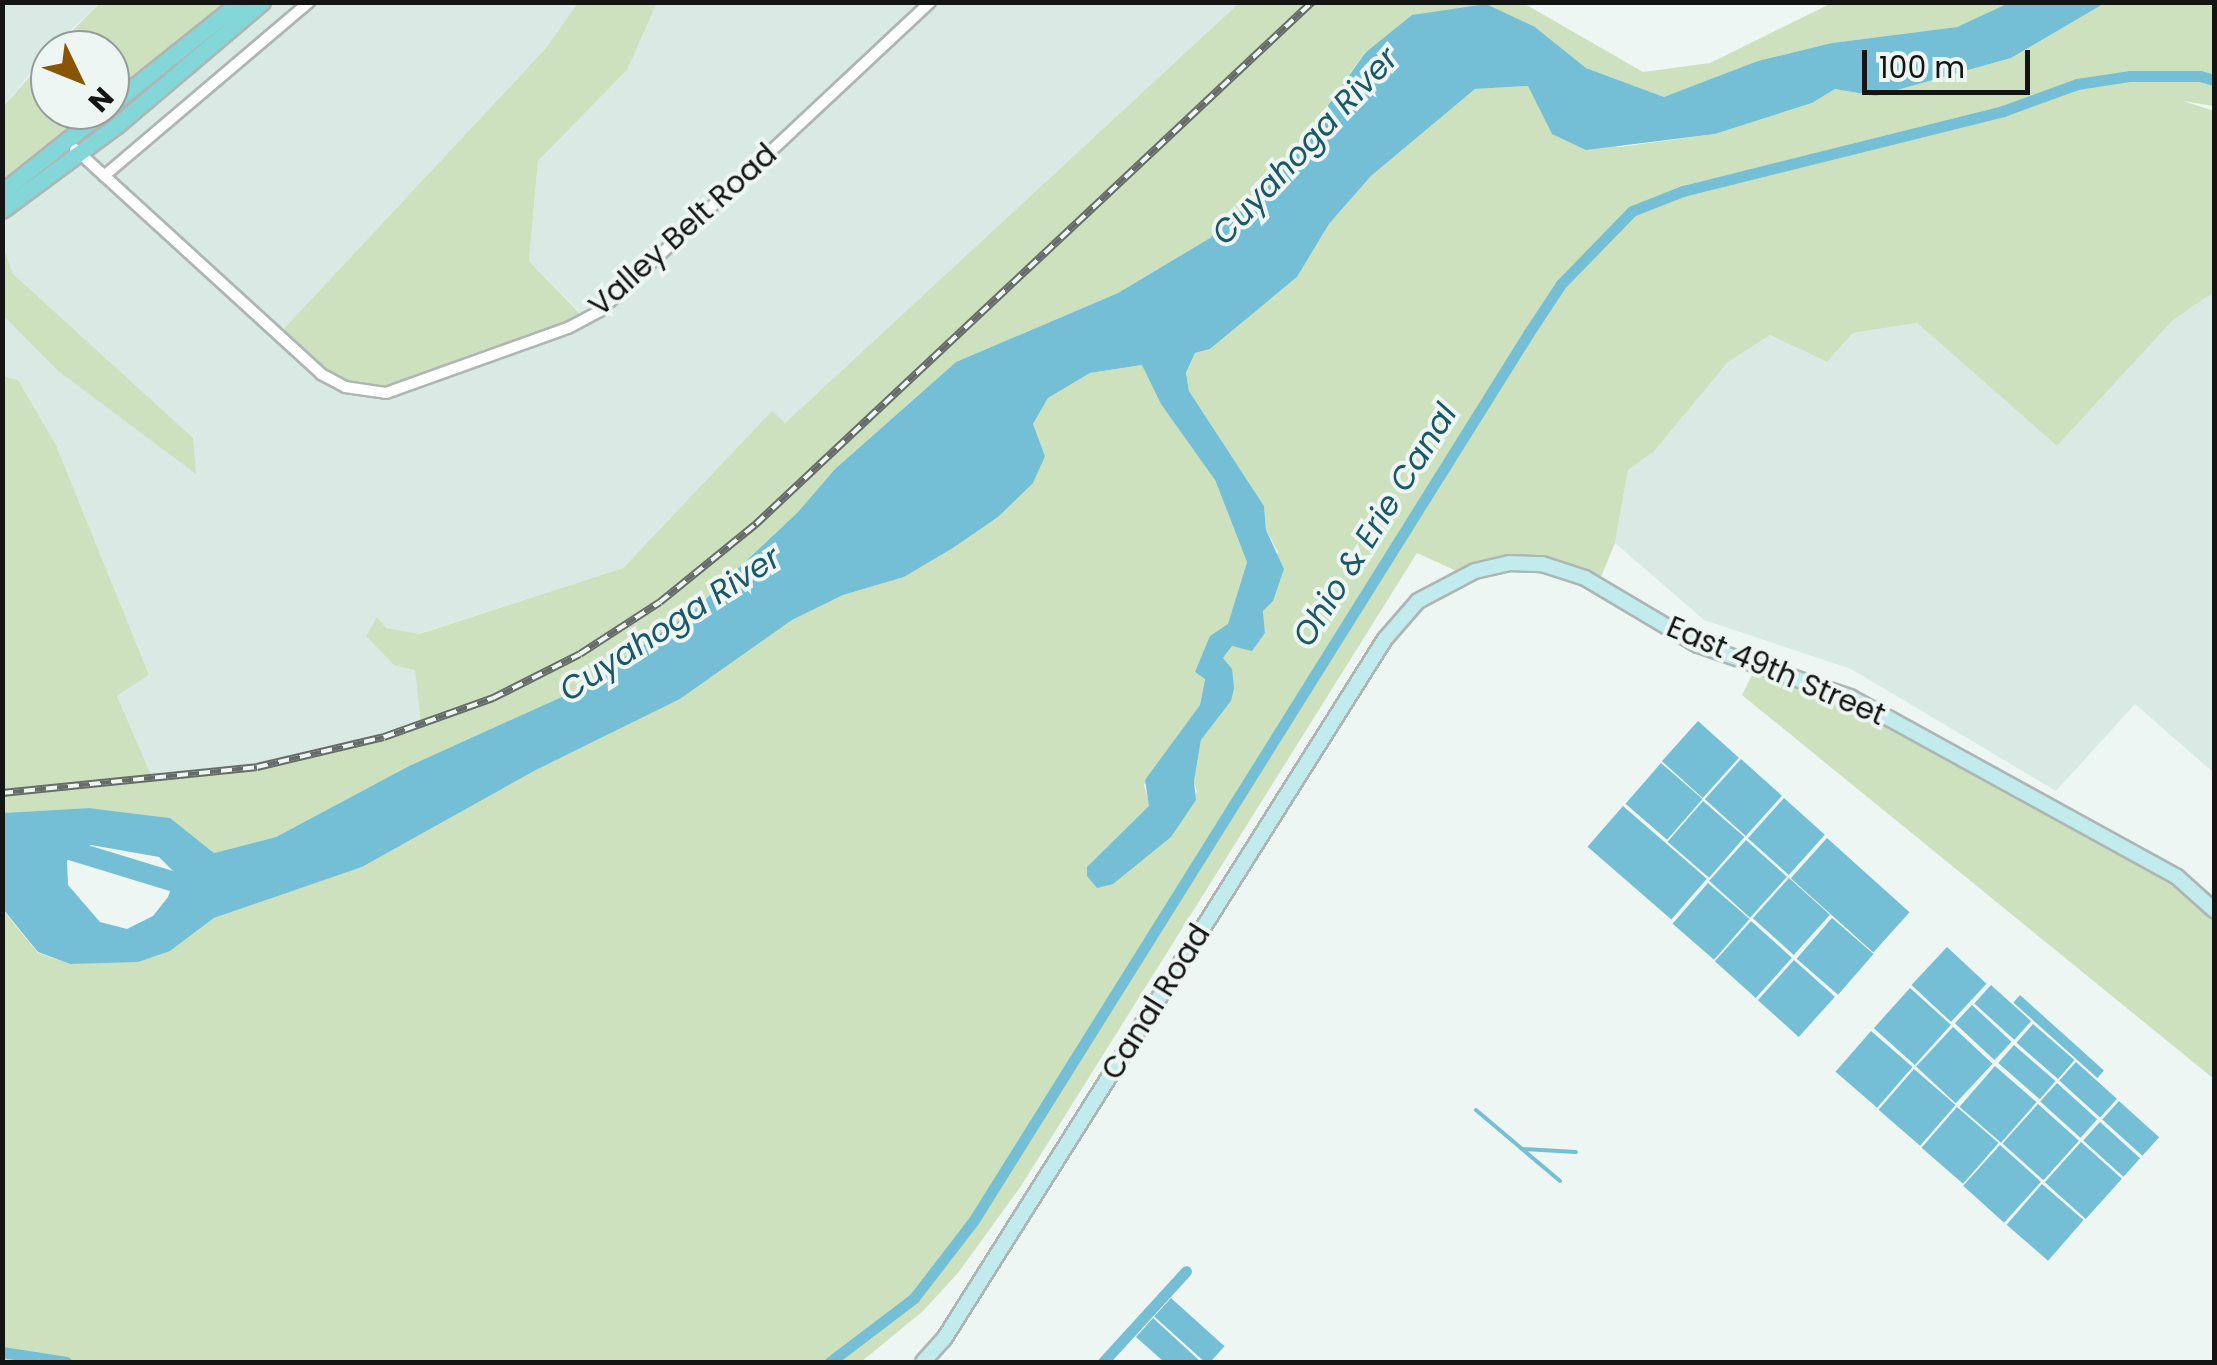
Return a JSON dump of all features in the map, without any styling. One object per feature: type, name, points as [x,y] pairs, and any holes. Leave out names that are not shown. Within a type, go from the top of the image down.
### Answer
[{"type":"main road","points":[[2,210],[240,2]]},
{"type":"main road","points":[[2,192],[74,148],[262,2]]},
{"type":"street","points":[[104,176],[308,2]]},
{"type":"street","name":"Valley Belt Road","points":[[74,148],[321,374],[346,387],[386,393],[557,332],[600,312],[930,2]]},
{"type":"street","name":"East 49th Street","points":[[1385,639],[1418,601],[1439,586],[1510,563],[1542,564],[1585,578],[1698,645],[1850,697],[2177,877],[2214,910]]},
{"type":"street","name":"Canal Road","points":[[923,1362],[954,1324],[1385,639]]},
{"type":"shaded area","points":[[3,3],[100,3],[71,30],[30,30],[30,74],[3,107]]},
{"type":"shaded area","points":[[262,3],[578,3],[545,49],[279,334],[585,318],[529,261],[538,161],[627,70],[657,3],[1239,3],[785,423],[772,412],[623,568],[411,636],[422,724],[384,737],[270,763],[152,778],[117,696],[149,675],[56,445],[18,380],[3,376],[3,210],[103,130],[130,130],[130,108]]},
{"type":"shaded area","points":[[2214,292],[2214,773],[2135,704],[2056,791],[1851,669],[1704,620],[1615,543],[1628,470],[1727,363],[1770,335],[1827,362],[1853,333],[1917,323],[2057,446],[2173,320]]},
{"type":"green space","points":[[100,3],[240,3],[130,94],[130,30],[73,30]]},
{"type":"green space","points":[[578,3],[657,3],[627,70],[538,161],[529,261],[585,319],[405,388],[345,387],[278,335],[545,49]]},
{"type":"green space","points":[[1239,3],[1523,3],[1643,72],[1710,63],[1832,3],[2011,3],[1957,27],[1832,43],[1664,97],[1586,68],[1535,27],[1365,52],[1276,179],[1210,238],[1118,293],[956,362],[835,469],[798,512],[693,611],[575,691],[409,766],[276,837],[214,853],[169,818],[89,808],[3,813],[2,376],[18,380],[56,445],[149,675],[117,696],[152,777],[270,763],[384,737],[421,724],[415,670],[394,665],[366,636],[377,617],[386,628],[419,634],[623,568],[772,411],[785,423]]},
{"type":"green space","points":[[2105,3],[2214,3],[2214,106],[2183,101],[2214,111],[2214,292],[2173,320],[2057,446],[1917,323],[1853,333],[1827,362],[1770,335],[1727,363],[1654,451],[1628,470],[1615,543],[1598,584],[1541,564],[1465,575],[1417,553],[1021,1186],[958,1273],[923,1311],[861,1362],[3,1362],[2,909],[38,953],[70,964],[170,951],[214,918],[362,867],[536,770],[680,699],[792,620],[843,595],[904,577],[953,548],[998,517],[1045,456],[1033,424],[1048,398],[1090,373],[1143,365],[1214,478],[1247,562],[1228,625],[1195,672],[1205,678],[1200,705],[1144,785],[1149,802],[1181,820],[1197,791],[1194,782],[1201,740],[1231,701],[1223,658],[1232,646],[1252,650],[1265,633],[1263,610],[1278,552],[1266,530],[1264,506],[1189,391],[1186,374],[1195,353],[1210,349],[1297,277],[1329,224],[1371,176],[1475,89],[1528,86],[1553,134],[1619,147],[1715,134],[1812,103],[1835,89],[1876,96],[2011,58]]},
{"type":"green space","points":[[30,76],[30,130],[85,130],[3,192],[3,107]]},
{"type":"green space","points":[[3,247],[13,274],[193,438],[196,474],[57,370],[3,315]]},
{"type":"green space","points":[[1757,665],[1850,697],[2177,877],[2214,912],[2214,1079],[1742,695]]},
{"type":"water","points":[[2011,2],[2105,3],[2011,58],[1876,96],[1835,89],[1812,103],[1715,134],[1586,150],[1552,134],[1528,86],[1475,89],[1371,176],[1329,224],[1297,277],[1210,349],[1195,353],[1186,373],[1189,391],[1264,506],[1266,530],[1284,569],[1273,601],[1263,611],[1265,633],[1252,651],[1232,646],[1223,658],[1232,669],[1234,688],[1231,701],[1201,740],[1194,782],[1196,800],[1171,837],[1113,884],[1097,888],[1087,876],[1087,867],[1149,806],[1145,780],[1200,705],[1205,679],[1195,672],[1210,636],[1228,624],[1247,562],[1215,480],[1161,404],[1142,365],[1090,373],[1048,398],[1033,424],[1045,456],[1033,483],[998,517],[953,548],[904,577],[843,595],[792,620],[680,699],[536,770],[362,867],[214,918],[170,951],[138,962],[70,964],[38,952],[3,909],[3,813],[89,808],[170,818],[214,853],[276,837],[409,766],[575,691],[693,611],[798,512],[835,469],[956,362],[1118,293],[1210,238],[1276,179],[1365,53],[1412,15],[1486,4],[1535,27],[1586,68],[1664,97],[1758,61],[1832,43],[1957,27]],"holes":[[[91,845],[159,857],[176,874],[168,897],[153,916],[127,929],[100,922],[68,885],[67,861],[76,850]]]},
{"type":"water","points":[[1698,721],[1739,758],[1703,798],[1662,761]]},
{"type":"water","points":[[1741,759],[1782,796],[1746,836],[1705,799]]},
{"type":"water","points":[[1661,763],[1703,799],[1667,840],[1626,804]]},
{"type":"water","points":[[1784,798],[1825,835],[1789,875],[1748,838]]},
{"type":"water","points":[[1703,801],[1745,837],[1709,878],[1668,842]]},
{"type":"water","points":[[1623,806],[1707,879],[1671,920],[1588,847]]},
{"type":"water","points":[[1827,838],[1909,912],[1873,952],[1791,878]]},
{"type":"water","points":[[1746,840],[1787,877],[1750,918],[1709,881]]},
{"type":"water","points":[[1789,878],[1830,915],[1794,955],[1753,918]]},
{"type":"water","points":[[1708,883],[1750,919],[1714,960],[1673,924]]},
{"type":"water","points":[[1832,918],[1874,954],[1838,995],[1797,959]]},
{"type":"water","points":[[1751,921],[1792,958],[1756,998],[1715,961]]},
{"type":"water","points":[[1947,947],[1986,984],[1951,1022],[1912,985]]},
{"type":"water","points":[[1794,960],[1835,997],[1799,1037],[1758,1000]]},
{"type":"water","points":[[1991,985],[2031,1021],[2014,1040],[1974,1004]]},
{"type":"water","points":[[1910,988],[1951,1025],[1915,1065],[1874,1028]]},
{"type":"water","points":[[2020,995],[2104,1071],[2097,1078],[2013,1002]]},
{"type":"water","points":[[1972,1005],[2011,1042],[1994,1060],[1955,1023]]},
{"type":"water","points":[[2033,1024],[2075,1060],[2058,1079],[2017,1043]]},
{"type":"water","points":[[1953,1027],[1992,1064],[1956,1103],[1916,1066]]},
{"type":"water","points":[[1871,1031],[1913,1067],[1877,1108],[1836,1072]]},
{"type":"water","points":[[2014,1045],[2056,1081],[2040,1099],[1998,1063]]},
{"type":"water","points":[[2076,1062],[2117,1099],[2100,1117],[2059,1081]]},
{"type":"water","points":[[1995,1066],[2037,1102],[2001,1143],[1960,1107]]},
{"type":"water","points":[[1914,1069],[1956,1105],[1920,1146],[1879,1110]]},
{"type":"water","points":[[2057,1083],[2097,1119],[2080,1138],[2040,1102]]},
{"type":"water","points":[[2119,1101],[2159,1137],[2142,1156],[2102,1120]]},
{"type":"water","points":[[2038,1104],[2079,1141],[2043,1180],[2003,1143]]},
{"type":"water","points":[[1957,1107],[1999,1143],[1963,1184],[1922,1148]]},
{"type":"water","points":[[2100,1122],[2140,1158],[2123,1177],[2083,1141]]},
{"type":"water","points":[[2081,1142],[2122,1179],[2086,1219],[2045,1182]]},
{"type":"water","points":[[2000,1145],[2041,1182],[2004,1223],[1963,1186]]},
{"type":"water","points":[[2042,1184],[2084,1220],[2048,1261],[2007,1225]]},
{"type":"water","points":[[1171,1298],[1225,1346],[1210,1362],[1205,1362],[1154,1317]]},
{"type":"water","points":[[1153,1318],[1201,1362],[1164,1362],[1136,1337]]},
{"type":"waterway","name":"Ohio & Erie Canal","points":[[830,1362],[914,1298],[974,1220],[1528,334],[1561,284],[1632,211],[1683,191],[2003,111],[2077,84],[2130,76],[2200,76],[2214,80]]},
{"type":"waterway","name":"Cuyahoga River","points":[[2,834],[24,836],[197,889]]},
{"type":"waterway","points":[[1476,1110],[1560,1181]]},
{"type":"waterway","points":[[1522,1149],[1576,1152]]},
{"type":"waterway","points":[[1103,1362],[1186,1271]]},
{"type":"waterway","name":"Ohio & Erie Canal","points":[[2,1352],[66,1362]]},
{"type":"railway","points":[[2,793],[257,767],[384,737],[493,698],[580,654],[660,602],[756,524],[1312,2]]}]
